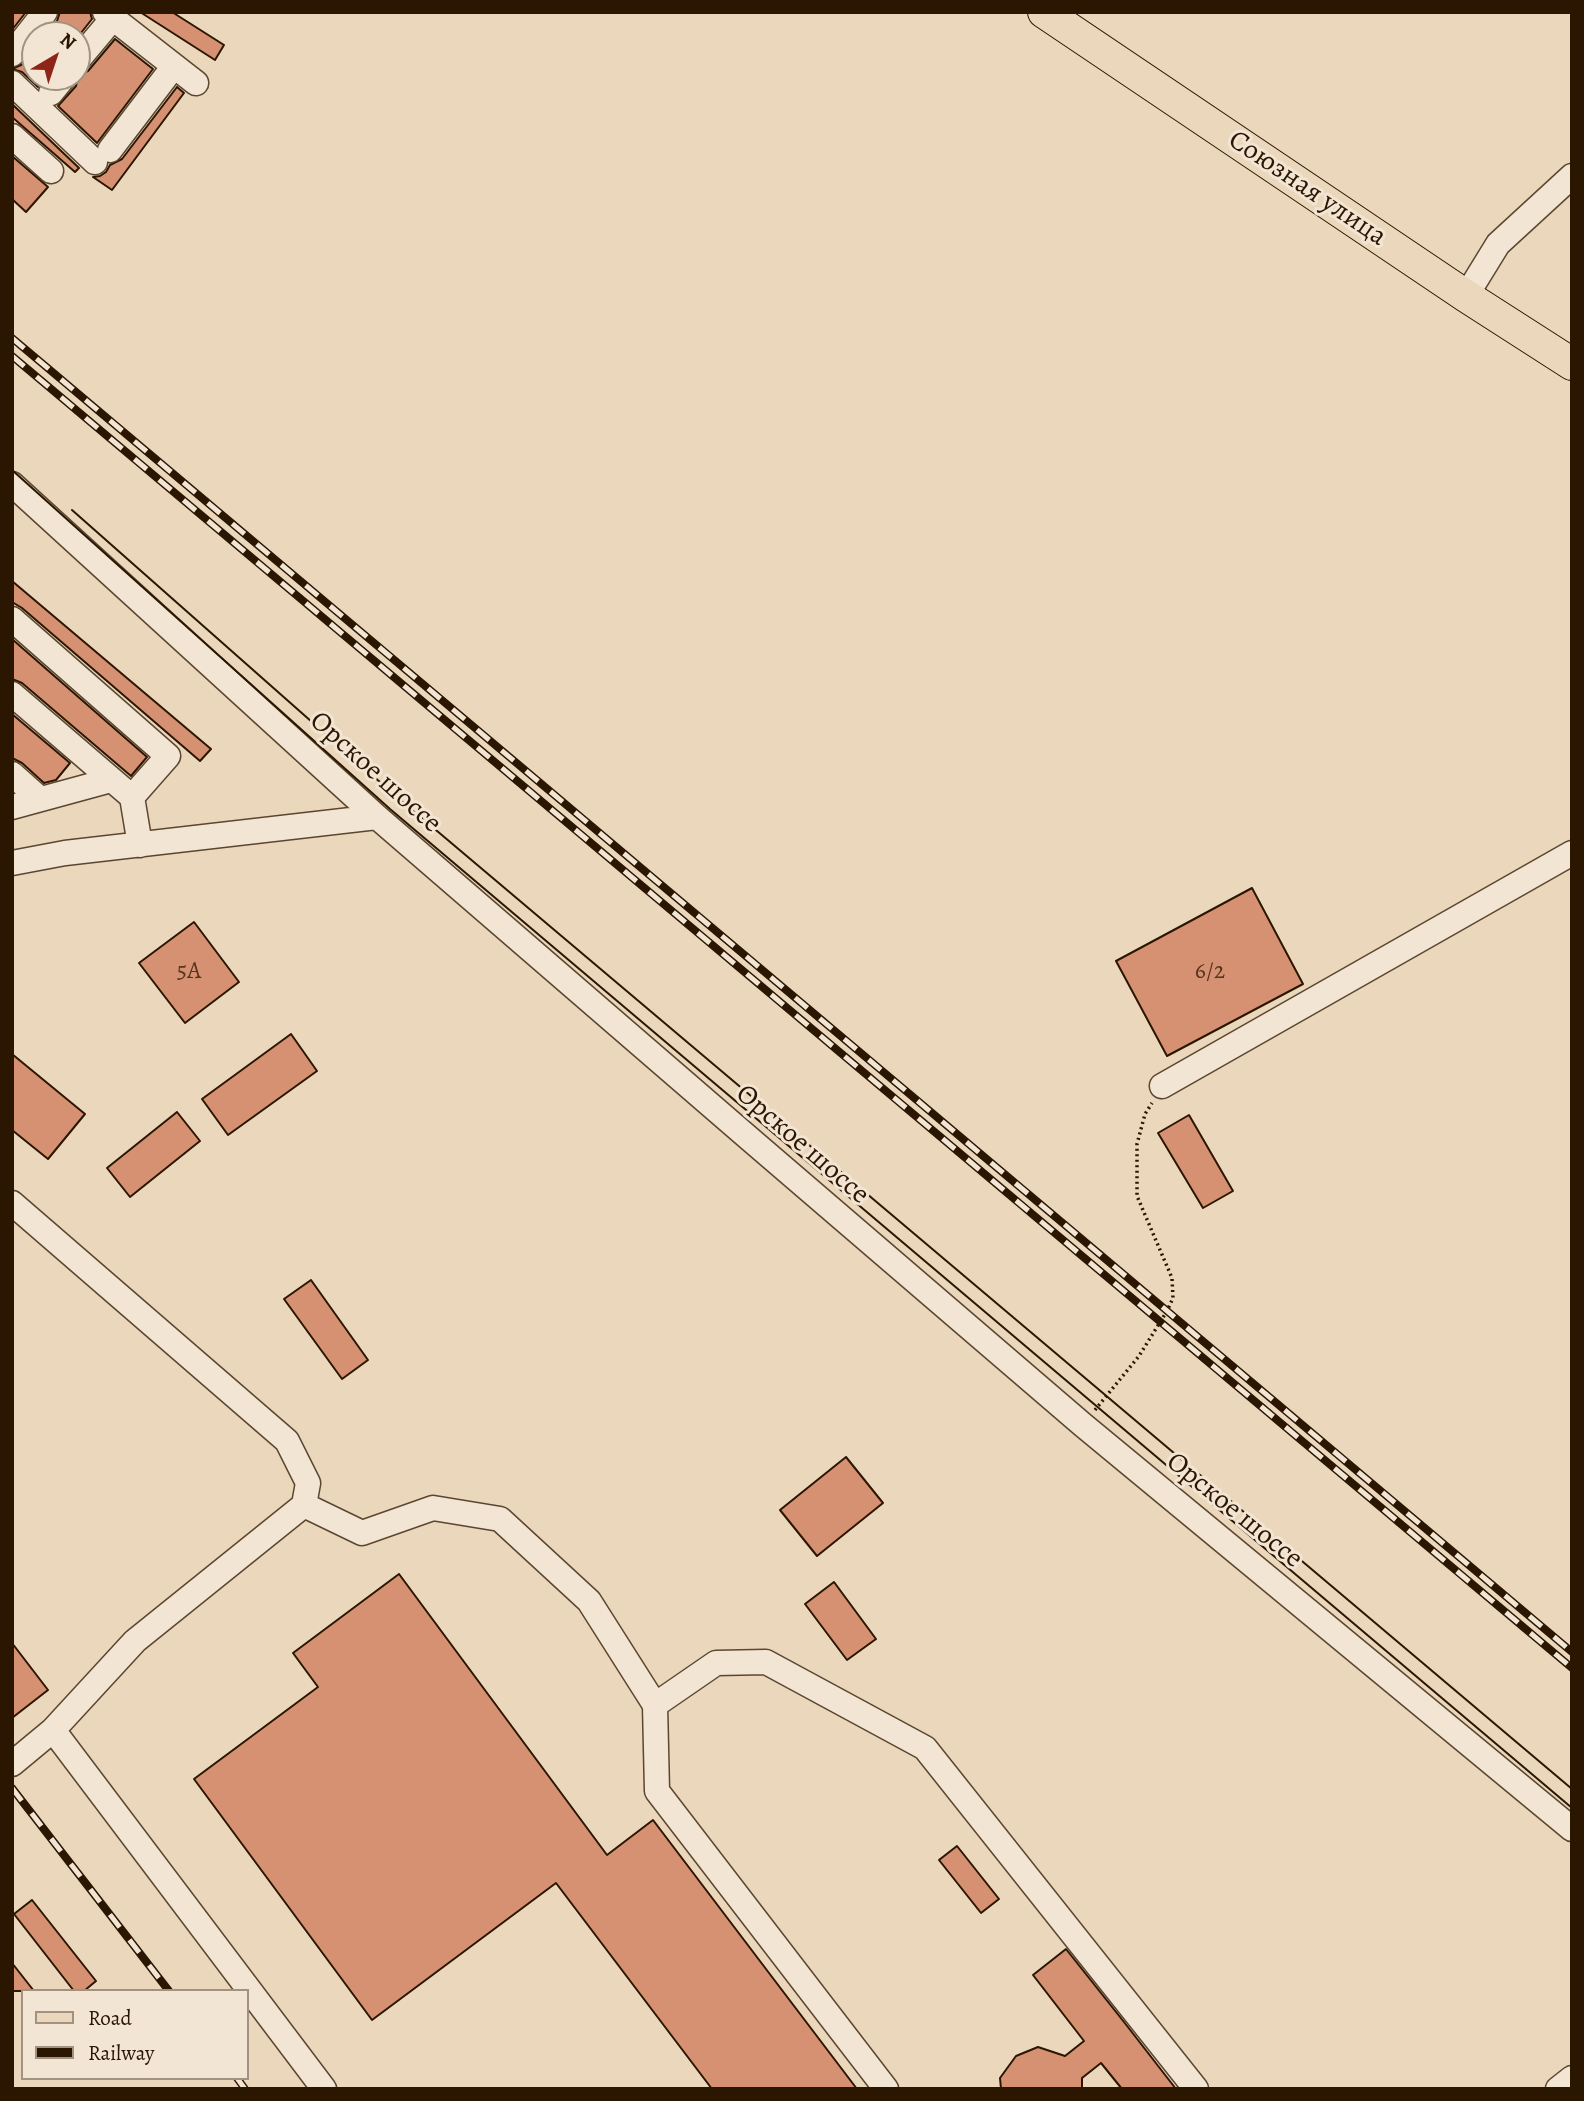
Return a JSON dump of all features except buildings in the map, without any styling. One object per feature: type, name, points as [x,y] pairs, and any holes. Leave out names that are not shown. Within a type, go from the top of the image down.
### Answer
[{"type":"main road","name":"Союзная улица","points":[[1044,12],[1466,296],[1572,364]]},
{"type":"street","points":[[12,54],[45,12]]},
{"type":"street","points":[[91,41],[109,15],[196,83]]},
{"type":"street","points":[[12,83],[102,156],[174,66]]},
{"type":"street","points":[[12,136],[51,171]]},
{"type":"street","points":[[1466,296],[1498,244],[1572,176]]},
{"type":"street","name":"Орское шоссе","points":[[12,484],[377,817],[1083,1425],[1572,1829]]},
{"type":"street","points":[[12,619],[168,756],[132,797]]},
{"type":"street","points":[[12,694],[132,797],[140,845]]},
{"type":"street","points":[[12,774],[40,799]]},
{"type":"street","points":[[12,807],[111,779]]},
{"type":"street","points":[[12,863],[65,853],[377,817]]},
{"type":"street","points":[[1162,1086],[1572,853]]},
{"type":"street","points":[[12,1203],[287,1441],[308,1483],[303,1505],[135,1641],[53,1730],[12,1764]]},
{"type":"street","points":[[303,1505],[362,1533],[433,1508],[500,1519],[589,1601],[655,1705],[657,1791],[886,2089]]},
{"type":"street","points":[[655,1705],[716,1663],[766,1662],[925,1748],[1196,2089]]},
{"type":"street","points":[[53,1730],[324,2089]]},
{"type":"street","points":[[1558,2089],[1572,2078]]},
{"type":"path","points":[[1083,1425],[1139,1356],[1173,1298],[1172,1278],[1137,1196],[1137,1144],[1145,1114],[1162,1086]]},
{"type":"tram line","points":[[12,470],[390,809],[1572,1808]]},
{"type":"tram line","points":[[72,510],[398,798],[1572,1789]]},
{"type":"railway","points":[[12,338],[1572,1652]]},
{"type":"railway","points":[[12,356],[1572,1668]]},
{"type":"railway","points":[[12,1788],[167,1989]]},
{"type":"railway","points":[[238,2080],[245,2089]]}]
